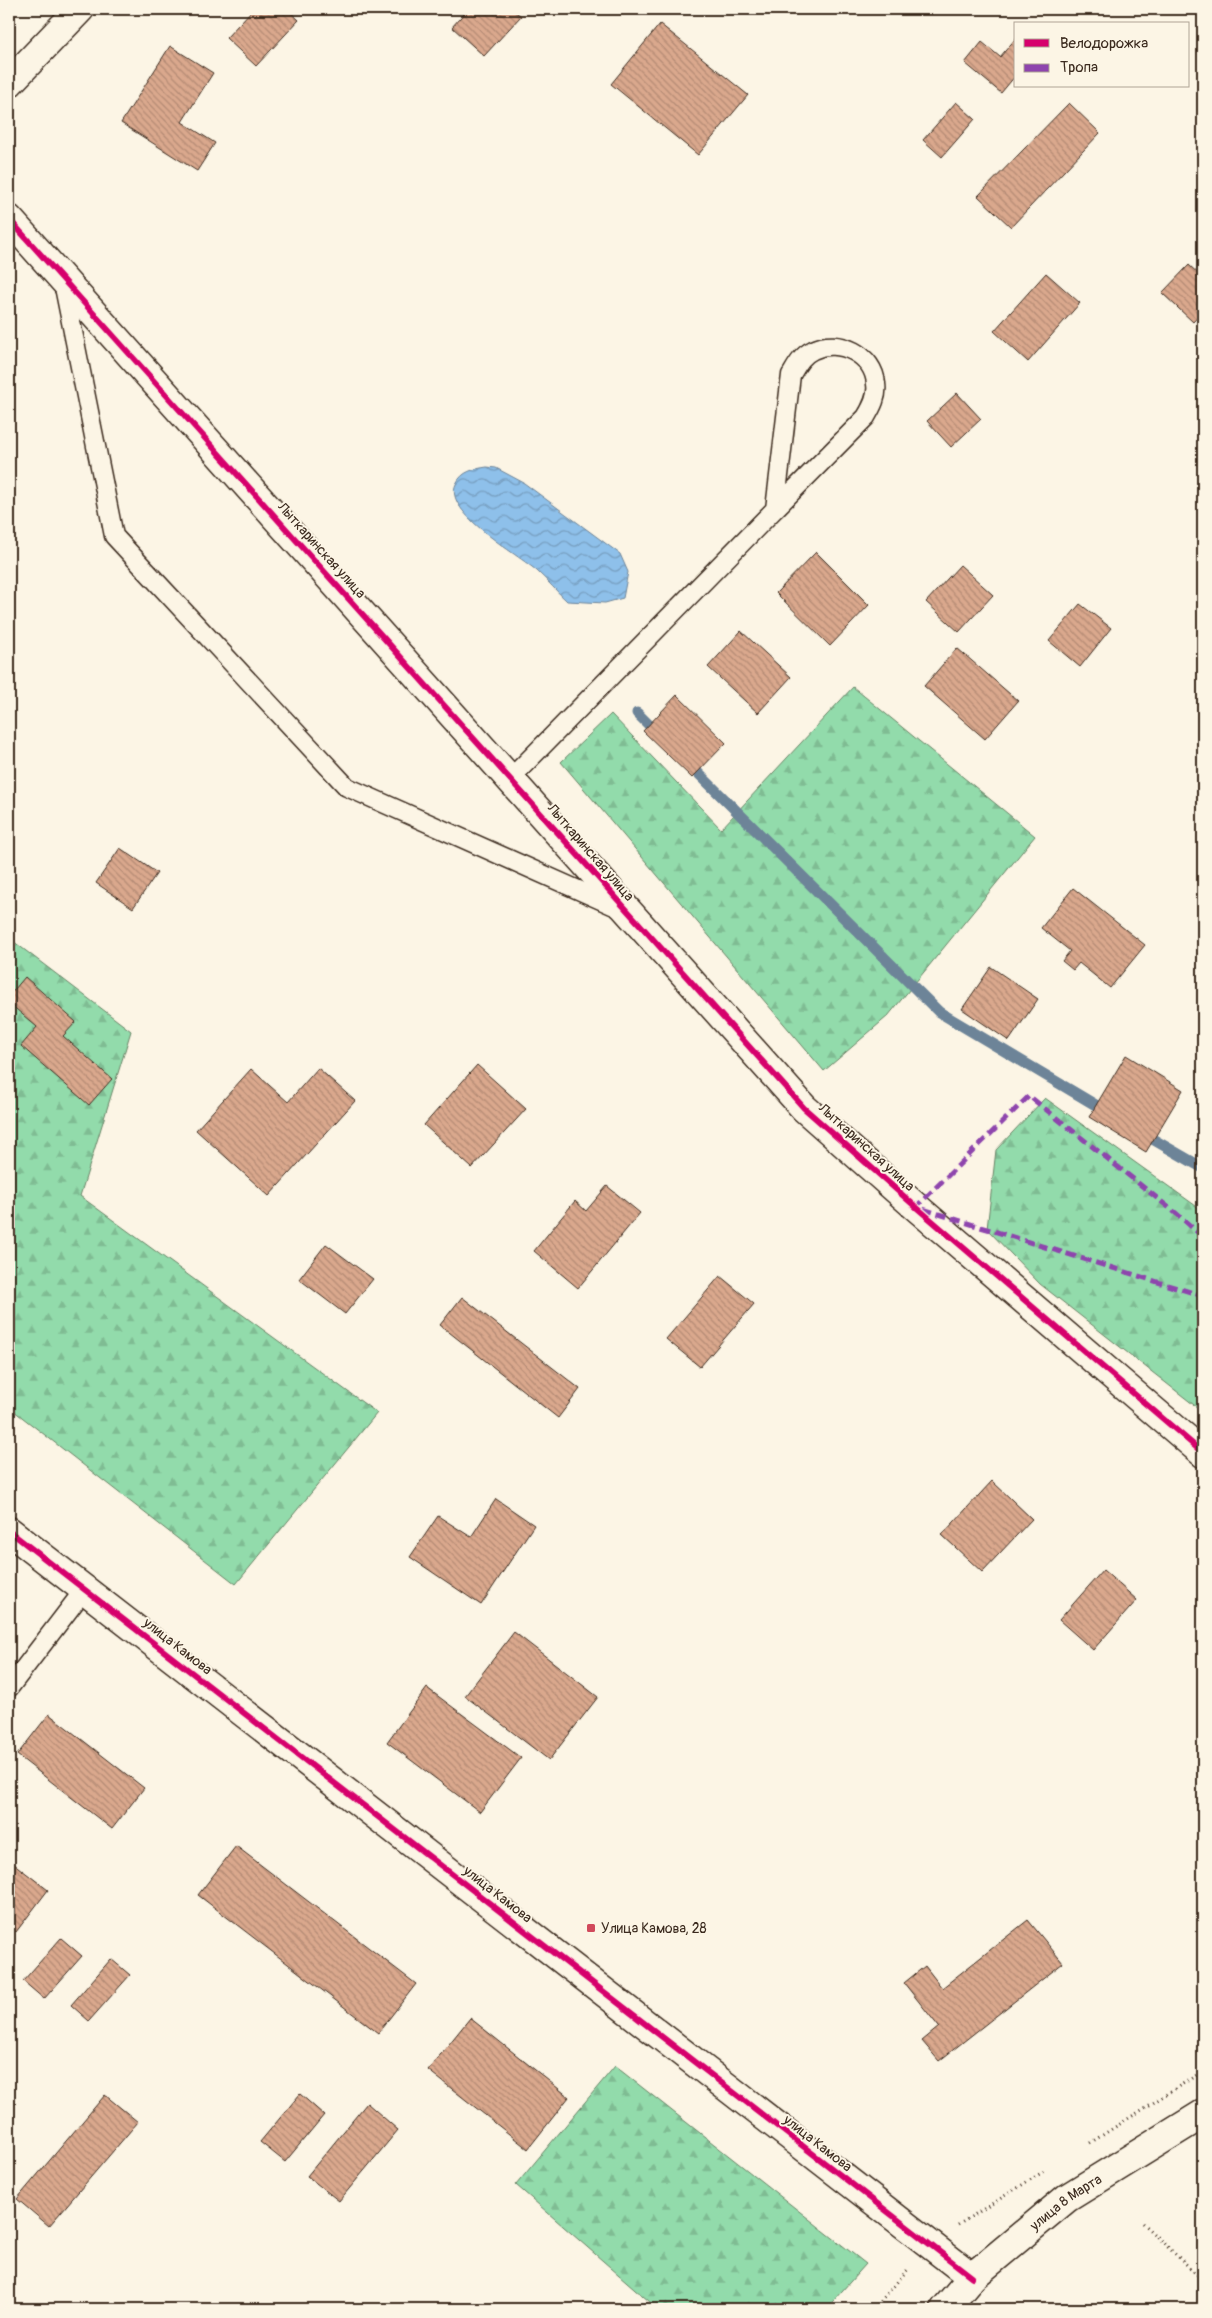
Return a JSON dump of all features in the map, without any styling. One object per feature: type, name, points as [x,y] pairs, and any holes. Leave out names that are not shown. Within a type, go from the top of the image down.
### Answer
[{"type":"street","points":[[9,83],[80,9]]},
{"type":"street","name":"Лыткаринская улица","points":[[9,219],[62,276],[804,1108],[916,1207],[1203,1453]]},
{"type":"street","name":"улица Камова","points":[[9,1531],[972,2277]]},
{"type":"street","name":"улица 8 Марта","points":[[944,2309],[972,2277],[1066,2198],[1203,2114]]},
{"type":"lane","points":[[62,276],[114,536],[347,787],[628,912]]},
{"type":"lane","points":[[510,779],[866,417],[874,402],[876,384],[872,368],[861,355],[846,347],[829,345],[813,350],[799,360],[791,375],[775,509]]},
{"type":"lane","points":[[9,1688],[84,1590]]},
{"type":"path","points":[[1142,2224],[1203,2280]]},
{"type":"path","points":[[874,2309],[928,2244]]},
{"type":"green space","points":[[853,687],[1035,836],[888,1016],[824,1071],[561,762],[611,714],[721,829]]},
{"type":"green space","points":[[9,938],[131,1031],[80,1196],[377,1413],[236,1584],[9,1407]]},
{"type":"green space","points":[[1045,1098],[1203,1211],[1203,1412],[1040,1284],[987,1229],[996,1150]]},
{"type":"green space","points":[[615,2066],[866,2264],[826,2309],[658,2309],[516,2185]]},
{"type":"water","points":[[487,467],[496,468],[524,483],[620,554],[628,572],[623,598],[605,603],[567,601],[537,571],[484,532],[471,520],[460,507],[455,495],[456,484],[465,473]]},
{"type":"building","points":[[253,9],[287,9],[299,20],[256,66],[226,38]]},
{"type":"building","points":[[468,9],[512,9],[521,16],[484,56],[452,27]]},
{"type":"building","points":[[660,24],[748,95],[698,155],[611,84]]},
{"type":"building","points":[[1014,40],[1014,77],[1001,93],[965,63],[982,42],[1000,57]]},
{"type":"building","points":[[170,46],[213,73],[182,122],[215,143],[197,171],[121,123]]},
{"type":"building","points":[[956,102],[975,119],[942,157],[923,140]]},
{"type":"building","points":[[1069,103],[1100,133],[1011,227],[978,196]]},
{"type":"building","points":[[1189,265],[1203,278],[1203,311],[1193,322],[1162,293]]},
{"type":"building","points":[[1046,273],[1080,303],[1028,362],[994,331]]},
{"type":"building","points":[[957,393],[981,419],[951,447],[927,421]]},
{"type":"building","points":[[816,552],[869,605],[830,646],[776,593]]},
{"type":"building","points":[[960,565],[993,595],[959,632],[926,602]]},
{"type":"building","points":[[1080,604],[1111,628],[1080,667],[1049,641]]},
{"type":"building","points":[[741,631],[791,677],[758,713],[708,667]]},
{"type":"building","points":[[957,648],[1018,701],[985,739],[924,686]]},
{"type":"building","points":[[677,695],[726,743],[692,778],[643,731]]},
{"type":"building","points":[[120,848],[157,873],[133,908],[96,883]]},
{"type":"building","points":[[1073,888],[1145,945],[1110,988],[1079,963],[1073,970],[1062,961],[1070,951],[1041,928]]},
{"type":"building","points":[[991,967],[1038,999],[1009,1041],[962,1009]]},
{"type":"building","points":[[25,977],[76,1022],[63,1036],[112,1079],[89,1105],[21,1046],[37,1027],[9,1003],[9,996]]},
{"type":"building","points":[[1126,1055],[1183,1090],[1146,1152],[1089,1117]]},
{"type":"building","points":[[477,1065],[526,1109],[472,1168],[424,1125]]},
{"type":"building","points":[[318,1068],[355,1101],[269,1196],[196,1130],[251,1069],[288,1102]]},
{"type":"building","points":[[607,1186],[640,1213],[578,1288],[534,1251],[575,1201],[586,1211]]},
{"type":"building","points":[[326,1244],[373,1279],[345,1314],[299,1279]]},
{"type":"building","points":[[720,1276],[754,1304],[700,1367],[666,1339]]},
{"type":"building","points":[[462,1297],[580,1389],[558,1418],[440,1325]]},
{"type":"building","points":[[992,1481],[1032,1519],[982,1572],[942,1535]]},
{"type":"building","points":[[496,1499],[534,1525],[481,1605],[410,1557],[438,1516],[471,1537]]},
{"type":"building","points":[[1103,1570],[1137,1600],[1093,1650],[1059,1620]]},
{"type":"building","points":[[514,1632],[598,1697],[549,1760],[465,1696]]},
{"type":"building","points":[[427,1688],[521,1758],[480,1812],[387,1742]]},
{"type":"building","points":[[49,1714],[144,1788],[112,1829],[17,1755]]},
{"type":"building","points":[[236,1846],[416,1984],[378,2033],[198,1895]]},
{"type":"building","points":[[9,1860],[48,1890],[16,1932],[9,1926]]},
{"type":"building","points":[[1028,1920],[1063,1963],[939,2061],[922,2041],[939,2027],[904,1983],[925,1966],[942,1988]]},
{"type":"building","points":[[61,1938],[82,1956],[44,1999],[23,1981]]},
{"type":"building","points":[[111,1959],[130,1975],[89,2021],[71,2005]]},
{"type":"building","points":[[470,2018],[569,2097],[528,2149],[428,2070]]},
{"type":"building","points":[[300,2094],[324,2115],[285,2162],[260,2142]]},
{"type":"building","points":[[105,2095],[138,2122],[49,2226],[17,2199]]},
{"type":"building","points":[[367,2103],[398,2130],[339,2201],[307,2176]]},
{"type":"waterway","points":[[637,713],[658,734]]},
{"type":"waterway","points":[[688,763],[939,1012],[1109,1113]]},
{"type":"waterway","points":[[1142,1133],[1203,1168]]},
{"type":"marked path","points":[[1203,1237],[1177,1214],[1029,1096],[916,1207],[1203,1296]]},
{"type":"cycle path","points":[[9,219],[804,1108],[916,1207],[1203,1453]]},
{"type":"cycle path","points":[[9,1531],[972,2277]]},
{"type":"place","name":"Улица Камова, 28","points":[[591,1928]]}]
